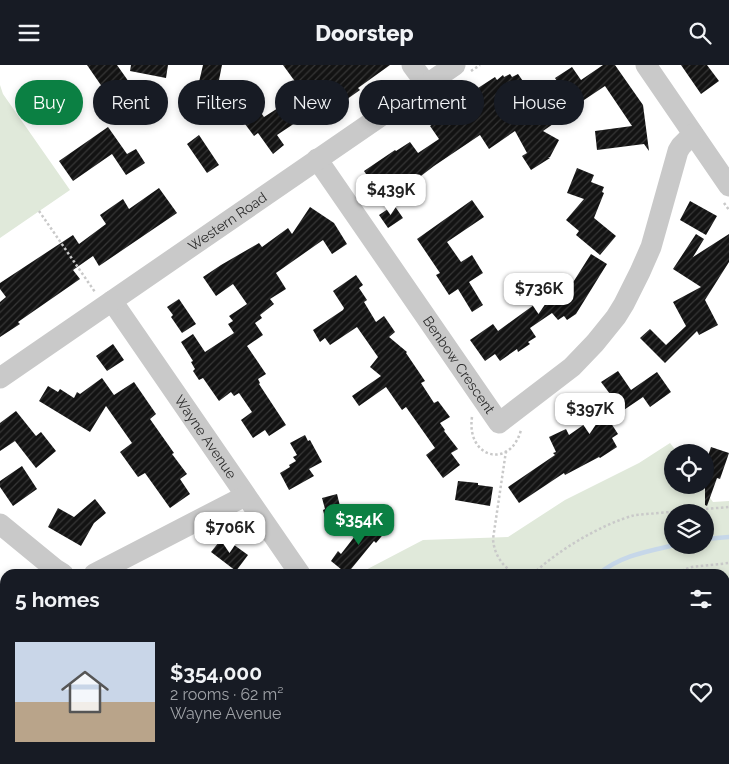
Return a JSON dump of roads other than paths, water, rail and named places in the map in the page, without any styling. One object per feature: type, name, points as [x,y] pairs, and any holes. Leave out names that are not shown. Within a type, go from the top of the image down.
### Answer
[{"type":"street","points":[[412,65],[422,80]]},
{"type":"street","name":"Western Road","points":[[433,80],[454,65]]},
{"type":"street","points":[[646,65],[729,186]]},
{"type":"street","name":"Western Road","points":[[0,378],[104,297],[367,125]]},
{"type":"street","name":"Benbow Crescent","points":[[317,159],[499,423],[572,367],[595,343],[620,310],[651,247],[678,151],[693,134]]},
{"type":"street","name":"Wayne Avenue","points":[[104,297],[296,569]]},
{"type":"street","points":[[104,569],[245,496]]},
{"type":"street","points":[[0,524],[55,569]]},
{"type":"waterway","points":[[714,538],[729,537]]},
{"type":"waterway","points":[[606,569],[625,558],[664,548]]}]
